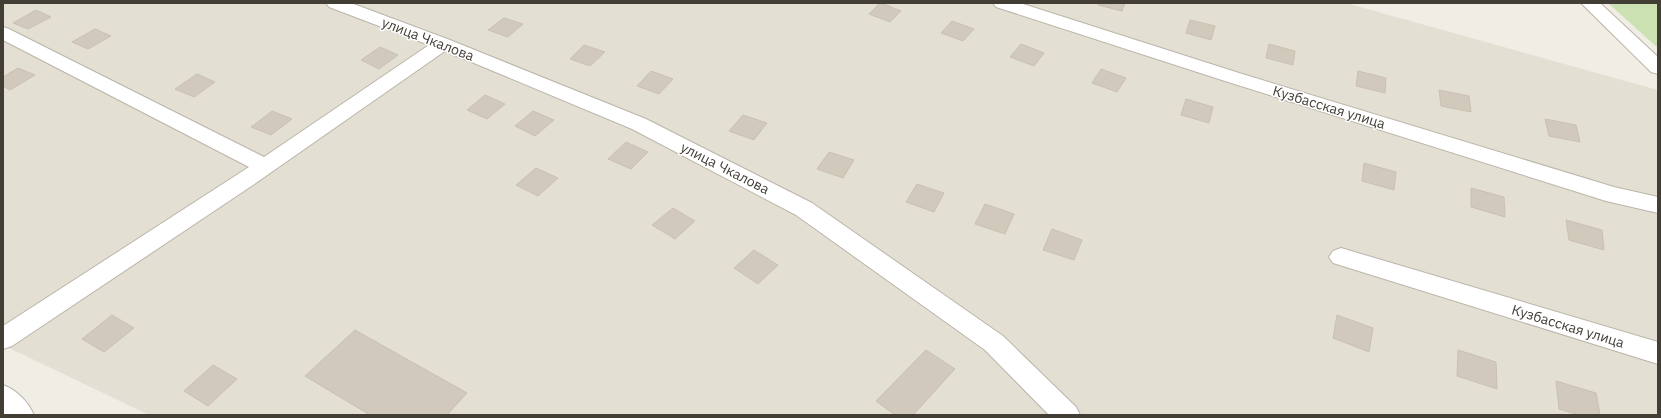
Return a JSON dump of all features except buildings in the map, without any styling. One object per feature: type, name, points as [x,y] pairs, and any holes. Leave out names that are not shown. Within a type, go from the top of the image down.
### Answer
[{"type":"street","name":"улица Чкалова","points":[[334,3],[443,44],[639,124],[804,209],[994,343],[1067,415]]},
{"type":"street","name":"Кузбасская улица","points":[[1002,3],[1232,78],[1614,195],[1658,205]]},
{"type":"street","points":[[1590,3],[1658,68]]},
{"type":"street","points":[[3,33],[265,166]]},
{"type":"street","points":[[3,339],[265,166],[443,44]]},
{"type":"street","name":"Кузбасская улица","points":[[1341,257],[1658,353]]},
{"type":"street","points":[[3,396],[21,415]]},
{"type":"shaded area","points":[[3,3],[1346,3],[1658,90],[1658,415],[149,415],[3,345]]},
{"type":"green space","points":[[1608,3],[1658,3],[1658,48]]}]
